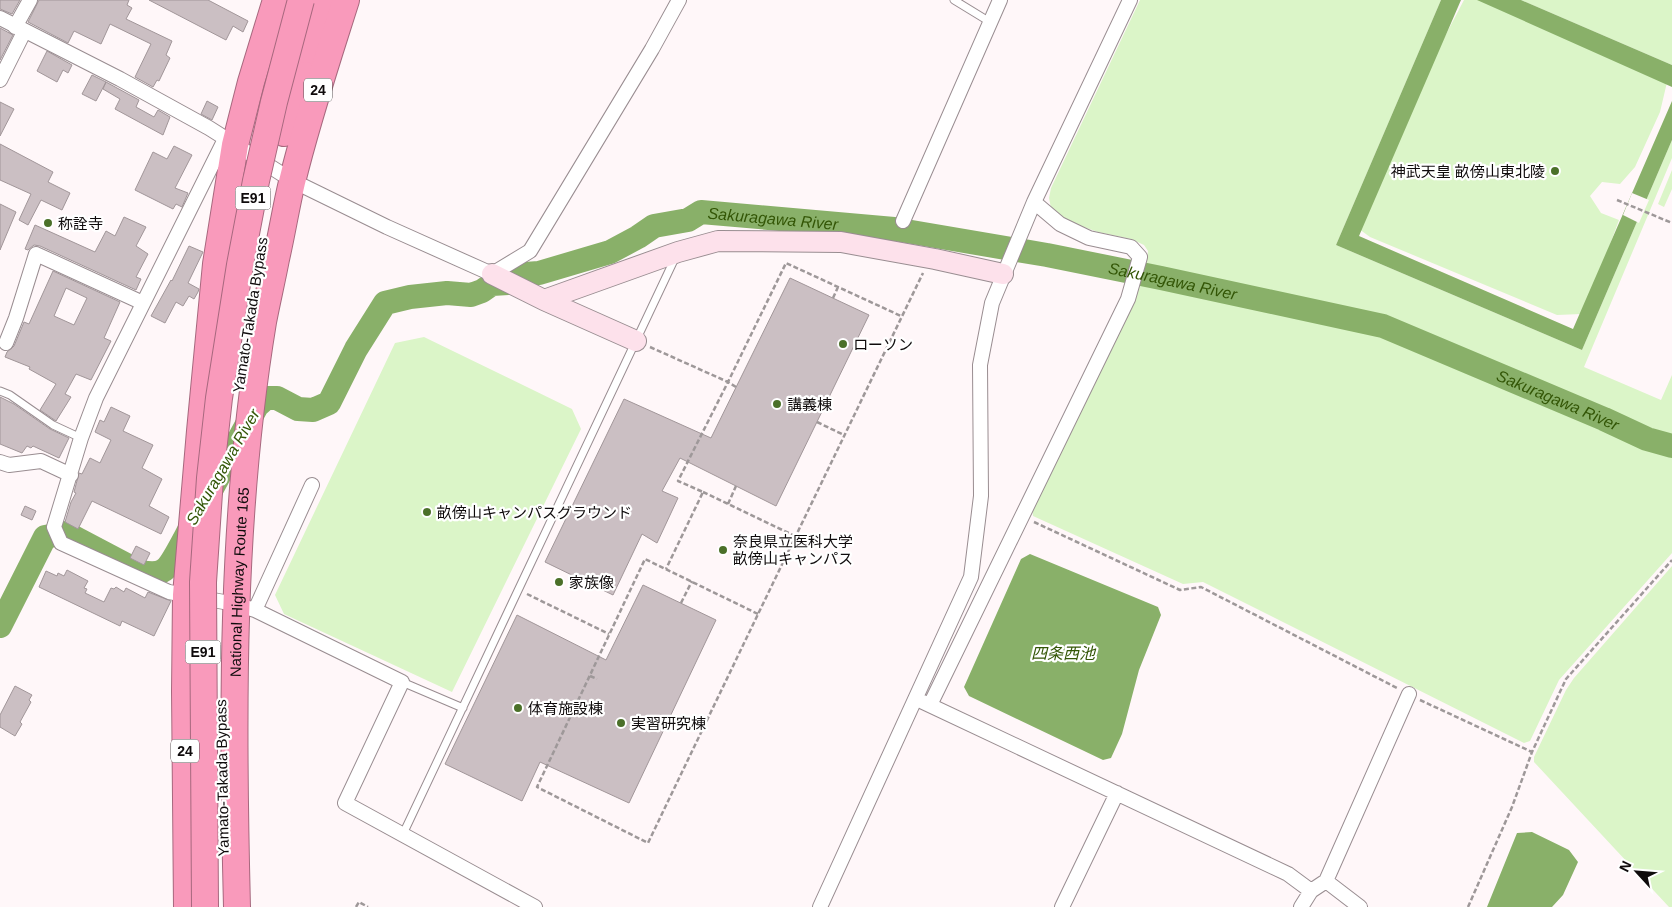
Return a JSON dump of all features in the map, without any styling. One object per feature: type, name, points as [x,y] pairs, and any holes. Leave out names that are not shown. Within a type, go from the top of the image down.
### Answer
[{"type":"highway","name":"24","points":[[187,907],[184,691],[186,595],[192,508],[230,142],[276,0]]},
{"type":"highway","points":[[219,398],[226,260],[238,175],[257,100],[286,0]]},
{"type":"highway","name":"Yamato-Takada Bypass","points":[[205,907],[203,582],[210,478],[219,398],[240,265],[274,102],[301,0]]},
{"type":"highway","name":"Yamato-Takada Bypass","points":[[223,907],[220,584],[227,475],[238,377],[272,185],[320,0]]},
{"type":"highway","points":[[284,133],[331,0]]},
{"type":"highway","name":"National Highway Route 165","points":[[237,907],[235,832],[245,607],[242,499],[251,405],[263,320],[293,181],[314,102],[346,0]]},
{"type":"street","points":[[0,80],[30,0]]},
{"type":"street","points":[[492,274],[530,251],[652,49],[679,0]]},
{"type":"street","points":[[903,221],[1000,0]]},
{"type":"street","points":[[820,907],[971,578],[981,496],[980,365],[992,303],[1034,202],[1130,0]]},
{"type":"street","points":[[0,18],[120,79],[209,128],[293,181],[544,300],[636,341]]},
{"type":"street","points":[[230,142],[143,303],[96,398],[81,438],[54,527],[61,543],[169,592],[245,607],[402,682],[345,803],[535,907]]},
{"type":"street","points":[[930,705],[1128,300],[1140,257],[1131,246],[1089,238],[1060,224],[1034,202]]},
{"type":"street","points":[[544,300],[678,252],[718,241],[841,242],[930,258],[1003,274]]},
{"type":"street","points":[[6,343],[36,254],[143,303]]},
{"type":"street","points":[[0,462],[9,465],[41,461],[71,475]]},
{"type":"street","points":[[245,607],[312,484]]},
{"type":"street","points":[[1301,907],[1310,891],[1326,881],[1409,694]]},
{"type":"street","points":[[916,699],[1288,874],[1310,891]]},
{"type":"street","points":[[1062,907],[1117,793]]},
{"type":"street","points":[[1326,881],[1360,907]]},
{"type":"lane","points":[[954,0],[990,22]]},
{"type":"lane","points":[[403,834],[678,252]]},
{"type":"lane","points":[[0,391],[10,395],[53,425],[81,438]]},
{"type":"lane","points":[[402,682],[463,708]]},
{"type":"path","points":[[1617,200],[1672,223]]},
{"type":"path","points":[[758,614],[645,559],[537,787],[648,843],[930,258]]},
{"type":"path","points":[[795,536],[678,481],[786,263],[901,316]]},
{"type":"path","points":[[833,298],[838,287]]},
{"type":"path","points":[[636,341],[736,387]]},
{"type":"path","points":[[817,422],[844,435]]},
{"type":"path","points":[[728,504],[736,486]]},
{"type":"path","points":[[666,569],[703,492]]},
{"type":"path","points":[[1021,516],[1180,590],[1201,588],[1409,694],[1532,752]]},
{"type":"path","points":[[1468,907],[1512,808],[1532,752],[1566,679],[1672,560]]},
{"type":"path","points":[[681,603],[692,581]]},
{"type":"path","points":[[518,590],[610,634]]},
{"type":"path","points":[[590,676],[596,679]]},
{"type":"path","points":[[356,907],[359,902],[368,907]]},
{"type":"shaded area","points":[[1140,0],[1441,0],[1336,245],[1582,350],[1672,140],[1672,158],[1584,367],[1661,400],[1672,375],[1672,553],[1559,680],[1530,741],[1524,743],[1203,582],[1183,584],[1033,516],[1032,508],[1133,300],[1147,259],[1148,251],[1144,245],[1131,239],[1098,232],[1075,224],[1051,208],[1049,198],[1051,188]]},
{"type":"shaded area","points":[[1464,0],[1503,0],[1668,78],[1660,112],[1635,167],[1620,184],[1602,182],[1590,196],[1601,213],[1619,220],[1596,282],[1581,314],[1557,315],[1370,237],[1359,229],[1443,40]]},
{"type":"shaded area","points":[[1521,0],[1672,0],[1672,65]]},
{"type":"shaded area","points":[[1672,170],[1672,189],[1664,207],[1658,204]]},
{"type":"shaded area","name":"畝傍山キャンパスグラウンド","points":[[424,337],[572,409],[581,429],[452,692],[284,614],[275,595],[395,343]]},
{"type":"shaded area","points":[[1672,566],[1672,907],[1669,907],[1534,762],[1534,757],[1566,690],[1574,678]]},
{"type":"water","points":[[1441,0],[1461,0],[1359,236],[1573,329],[1672,101],[1672,140],[1582,350],[1336,245]]},
{"type":"water","points":[[1477,0],[1521,0],[1672,65],[1672,87]]},
{"type":"water","name":"四条西池","points":[[1030,554],[1158,607],[1161,615],[1139,670],[1122,734],[1111,758],[1103,760],[969,696],[964,687],[1021,559]]},
{"type":"water","points":[[1532,832],[1569,850],[1578,862],[1563,895],[1552,907],[1487,907],[1517,833]]},
{"type":"pier","points":[[1632,193],[1649,200],[1639,223],[1623,215]]},
{"type":"building","points":[[0,0],[20,0],[12,14],[0,9]]},
{"type":"building","points":[[39,0],[129,0],[127,5],[132,8],[126,19],[172,41],[166,55],[170,58],[159,81],[157,80],[153,87],[135,77],[151,44],[110,24],[101,44],[74,31],[68,43],[28,22]]},
{"type":"building","points":[[149,0],[208,0],[248,21],[243,32],[233,26],[226,40]]},
{"type":"building","points":[[0,28],[13,35],[0,60]]},
{"type":"building","points":[[47,51],[72,65],[68,73],[63,70],[57,82],[37,71]]},
{"type":"building","points":[[92,75],[106,82],[96,101],[82,94]]},
{"type":"building","points":[[106,82],[139,100],[136,107],[154,117],[158,110],[170,117],[163,135],[115,109],[120,99],[103,89]]},
{"type":"building","points":[[207,101],[218,107],[212,120],[201,114]]},
{"type":"building","points":[[0,102],[14,109],[0,136]]},
{"type":"building","points":[[0,144],[53,172],[48,182],[70,193],[62,210],[41,200],[28,225],[19,220],[31,194],[0,180]]},
{"type":"building","points":[[174,146],[192,155],[175,188],[188,193],[182,207],[176,204],[173,209],[135,190],[153,152],[167,159]]},
{"type":"building","points":[[0,204],[16,212],[0,250]]},
{"type":"building","points":[[124,217],[146,227],[136,246],[148,254],[136,277],[141,279],[136,290],[40,246],[34,245],[28,250],[25,249],[35,225],[95,252],[106,231],[115,236]]},
{"type":"building","points":[[189,246],[203,252],[188,283],[199,289],[194,299],[189,296],[183,306],[176,302],[165,323],[151,316],[172,281]]},
{"type":"building","points":[[53,271],[120,302],[104,338],[111,341],[91,380],[76,374],[65,394],[71,397],[56,421],[40,410],[56,384],[29,369],[30,367],[5,357],[7,352],[14,346],[24,322],[29,324]],"holes":[[[66,288],[87,298],[74,325],[54,316]]]},
{"type":"building","points":[[790,278],[869,315],[776,506],[680,458],[662,491],[678,498],[657,543],[642,534],[613,595],[545,562],[624,399],[711,438]]},
{"type":"building","points":[[0,397],[14,404],[50,429],[69,438],[59,458],[33,446],[31,448],[27,446],[22,453],[0,444]]},
{"type":"building","points":[[111,407],[130,416],[123,431],[153,445],[142,468],[162,479],[149,506],[169,517],[161,534],[92,501],[78,529],[65,522],[76,493],[74,492],[79,473],[82,474],[90,458],[100,463],[111,440],[95,432],[100,420],[104,422]]},
{"type":"building","points":[[25,506],[36,511],[32,520],[21,515]]},
{"type":"building","points":[[136,546],[150,553],[144,565],[130,558]]},
{"type":"building","points":[[67,570],[88,581],[84,588],[87,589],[85,593],[104,602],[111,588],[114,589],[116,587],[124,592],[126,588],[145,598],[148,592],[171,601],[154,636],[122,621],[120,626],[39,587],[46,571],[57,576],[58,573],[64,576]]},
{"type":"building","points":[[643,585],[716,620],[629,803],[540,762],[522,801],[445,764],[517,615],[606,660]]},
{"type":"building","points":[[15,686],[32,695],[29,700],[31,702],[20,722],[22,724],[15,736],[0,727],[0,715]]},
{"type":"waterway","name":"Sakuragawa River","points":[[209,494],[257,406],[266,398],[277,398],[298,409],[313,410],[329,403],[356,349],[385,303],[410,297],[447,293],[471,295],[482,291],[492,284],[508,283],[511,275],[539,273],[610,252],[654,226],[688,220],[701,212],[894,229],[1047,255],[1383,326],[1647,439],[1672,446]]},
{"type":"waterway","name":"Sakuragawa River","points":[[0,626],[45,537],[66,533],[140,572],[155,573],[161,572],[167,567],[192,525]]},
{"type":"place","name":"神武天皇 畝傍山東北陵","points":[[1555,171]]},
{"type":"place","name":"称詮寺","points":[[48,223]]},
{"type":"place","name":"ローソン","points":[[843,344]]},
{"type":"place","name":"講義棟","points":[[777,404]]},
{"type":"place","name":"畝傍山キャンパスグラウンド","points":[[427,512]]},
{"type":"place","name":"奈良県立医科大学 畝傍山キャンパス","points":[[723,550]]},
{"type":"place","name":"家族像","points":[[559,582]]},
{"type":"place","name":"体育施設棟","points":[[518,708]]},
{"type":"place","name":"実習研究棟","points":[[621,723]]}]
